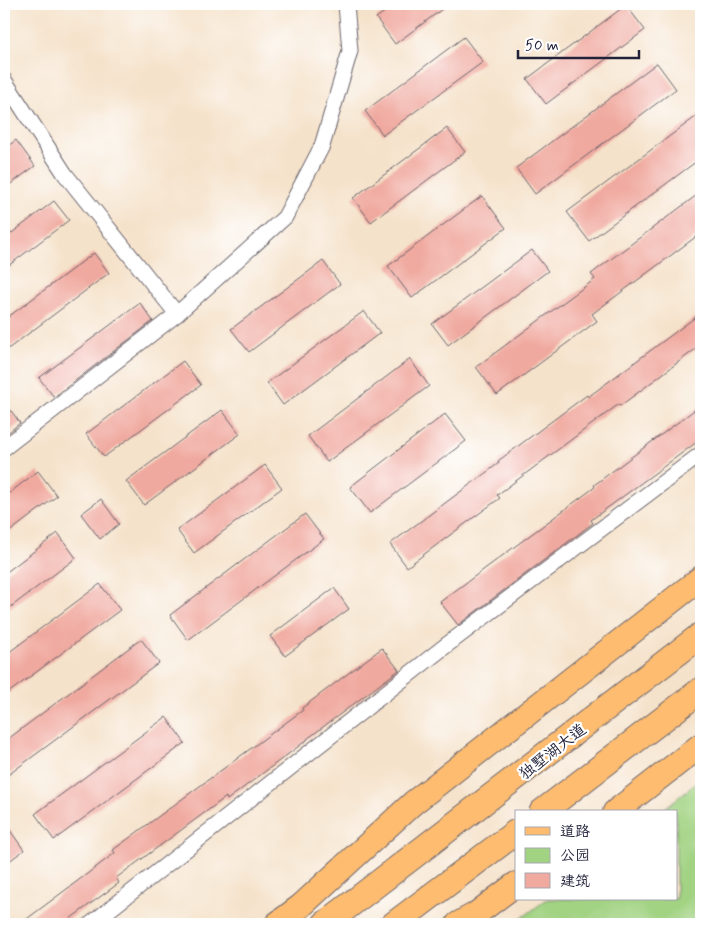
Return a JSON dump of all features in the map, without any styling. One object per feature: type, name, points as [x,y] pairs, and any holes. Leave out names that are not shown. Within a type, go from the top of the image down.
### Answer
[{"type":"highway","name":"独墅湖大道","points":[[326,924],[701,636]]},
{"type":"highway","points":[[545,810],[701,690]]},
{"type":"highway","points":[[394,924],[515,833]]},
{"type":"main road","points":[[277,924],[301,906],[413,803],[701,578]]},
{"type":"main road","points":[[618,810],[701,745]]},
{"type":"main road","points":[[458,924],[476,914],[515,885]]},
{"type":"street","points":[[4,448],[177,314],[285,217],[322,146],[348,60],[350,50],[346,4]]},
{"type":"street","points":[[4,80],[65,174],[177,314]]},
{"type":"street","points":[[91,924],[444,646],[701,454]]},
{"type":"green space","points":[[701,779],[701,924],[514,924],[546,900],[678,900],[678,810],[662,810]]},
{"type":"building","points":[[396,4],[449,4],[395,44],[376,18]]},
{"type":"building","points":[[626,5],[645,30],[546,104],[527,79]]},
{"type":"building","points":[[464,37],[483,62],[383,135],[365,111]]},
{"type":"building","points":[[657,63],[676,89],[535,194],[516,168]]},
{"type":"building","points":[[701,113],[701,158],[589,241],[567,212]]},
{"type":"building","points":[[447,128],[465,152],[371,222],[353,198]]},
{"type":"building","points":[[16,140],[35,166],[4,189],[4,149]]},
{"type":"building","points":[[701,192],[701,233],[592,314],[597,321],[497,395],[476,367],[595,279],[591,274]]},
{"type":"building","points":[[482,196],[506,228],[412,298],[388,266]]},
{"type":"building","points":[[54,201],[69,220],[4,269],[4,239]]},
{"type":"building","points":[[532,250],[548,271],[448,345],[432,324]]},
{"type":"building","points":[[94,253],[109,273],[4,352],[4,320]]},
{"type":"building","points":[[323,261],[340,284],[249,352],[231,329]]},
{"type":"building","points":[[140,303],[153,321],[54,397],[39,378]]},
{"type":"building","points":[[364,311],[380,333],[283,405],[267,383]]},
{"type":"building","points":[[701,313],[701,345],[497,495],[500,498],[407,567],[390,544],[499,463],[498,461]]},
{"type":"building","points":[[410,359],[429,386],[327,462],[308,436]]},
{"type":"building","points":[[183,361],[201,385],[104,457],[86,434]]},
{"type":"building","points":[[4,401],[20,423],[4,436]]},
{"type":"building","points":[[701,405],[701,439],[591,520],[593,523],[458,625],[440,602],[595,487],[594,485]]},
{"type":"building","points":[[222,410],[240,434],[144,505],[126,481]]},
{"type":"building","points":[[445,414],[466,441],[370,513],[350,487]]},
{"type":"building","points":[[265,465],[282,488],[194,553],[177,530]]},
{"type":"building","points":[[38,471],[57,496],[4,536],[4,497]]},
{"type":"building","points":[[101,499],[119,524],[100,539],[81,514]]},
{"type":"building","points":[[305,514],[324,539],[188,640],[170,615]]},
{"type":"building","points":[[58,533],[76,558],[4,612],[4,574]]},
{"type":"building","points":[[100,584],[120,610],[4,696],[4,656]]},
{"type":"building","points":[[334,588],[349,609],[285,656],[270,636]]},
{"type":"building","points":[[141,639],[159,663],[4,778],[4,742]]},
{"type":"building","points":[[382,648],[399,670],[227,800],[226,797],[116,878],[119,883],[63,924],[20,924],[115,853],[113,850],[303,710],[302,708]]},
{"type":"building","points":[[166,717],[185,743],[54,840],[35,814]]},
{"type":"building","points":[[4,822],[24,850],[4,865]]}]
